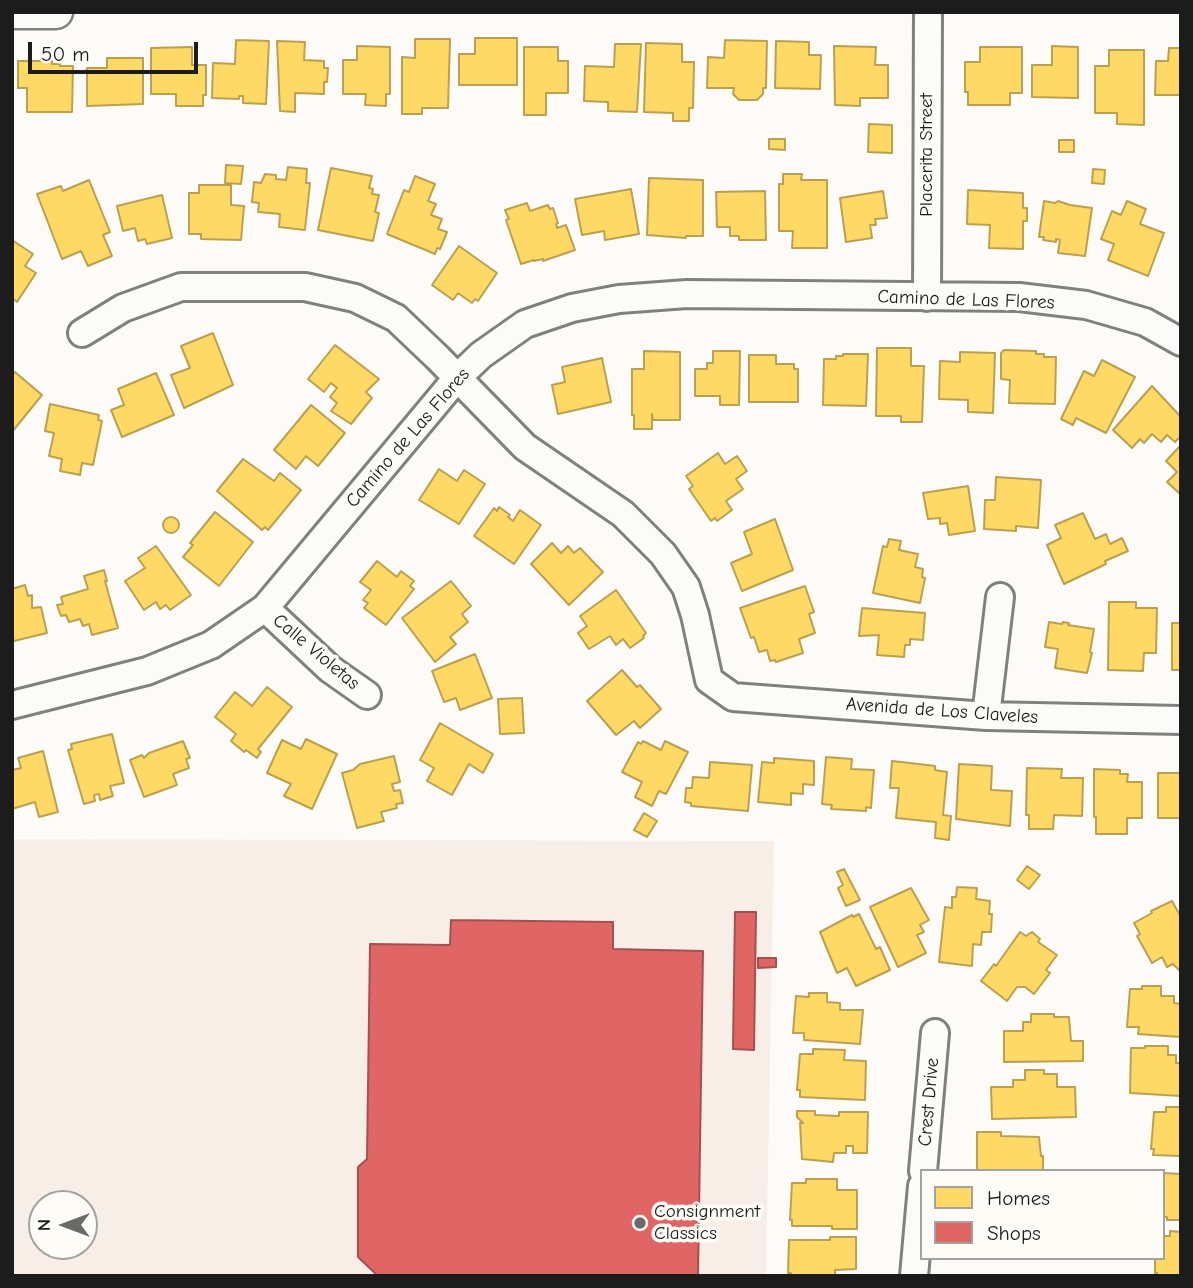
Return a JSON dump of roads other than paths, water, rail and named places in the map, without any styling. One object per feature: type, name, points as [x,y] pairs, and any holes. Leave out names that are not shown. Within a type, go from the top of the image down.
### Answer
[{"type":"street","points":[[12,12],[56,12]]},
{"type":"street","name":"Placerita Street","points":[[927,298],[928,12]]},
{"type":"street","points":[[82,333],[123,308],[181,287],[305,287],[355,298],[396,318],[457,378]]},
{"type":"street","name":"Camino de Las Flores","points":[[12,705],[147,671],[211,645],[265,608],[457,378],[481,355],[525,324],[572,308],[619,299],[687,294],[1019,297],[1086,305],[1145,322],[1181,342]]},
{"type":"street","name":"Avenida de Los Claveles","points":[[457,378],[525,447],[623,514],[663,554],[686,587],[709,680],[733,697],[986,716],[1181,720]]},
{"type":"street","points":[[986,716],[999,597]]},
{"type":"street","name":"Calle Violetas","points":[[265,608],[330,669],[368,695]]},
{"type":"street","name":"Crest Drive","points":[[923,1169],[935,1033]]},
{"type":"street","points":[[914,1276],[920,1208]]},
{"type":"place","name":"Consignment Classics","points":[[640,1223]]}]
